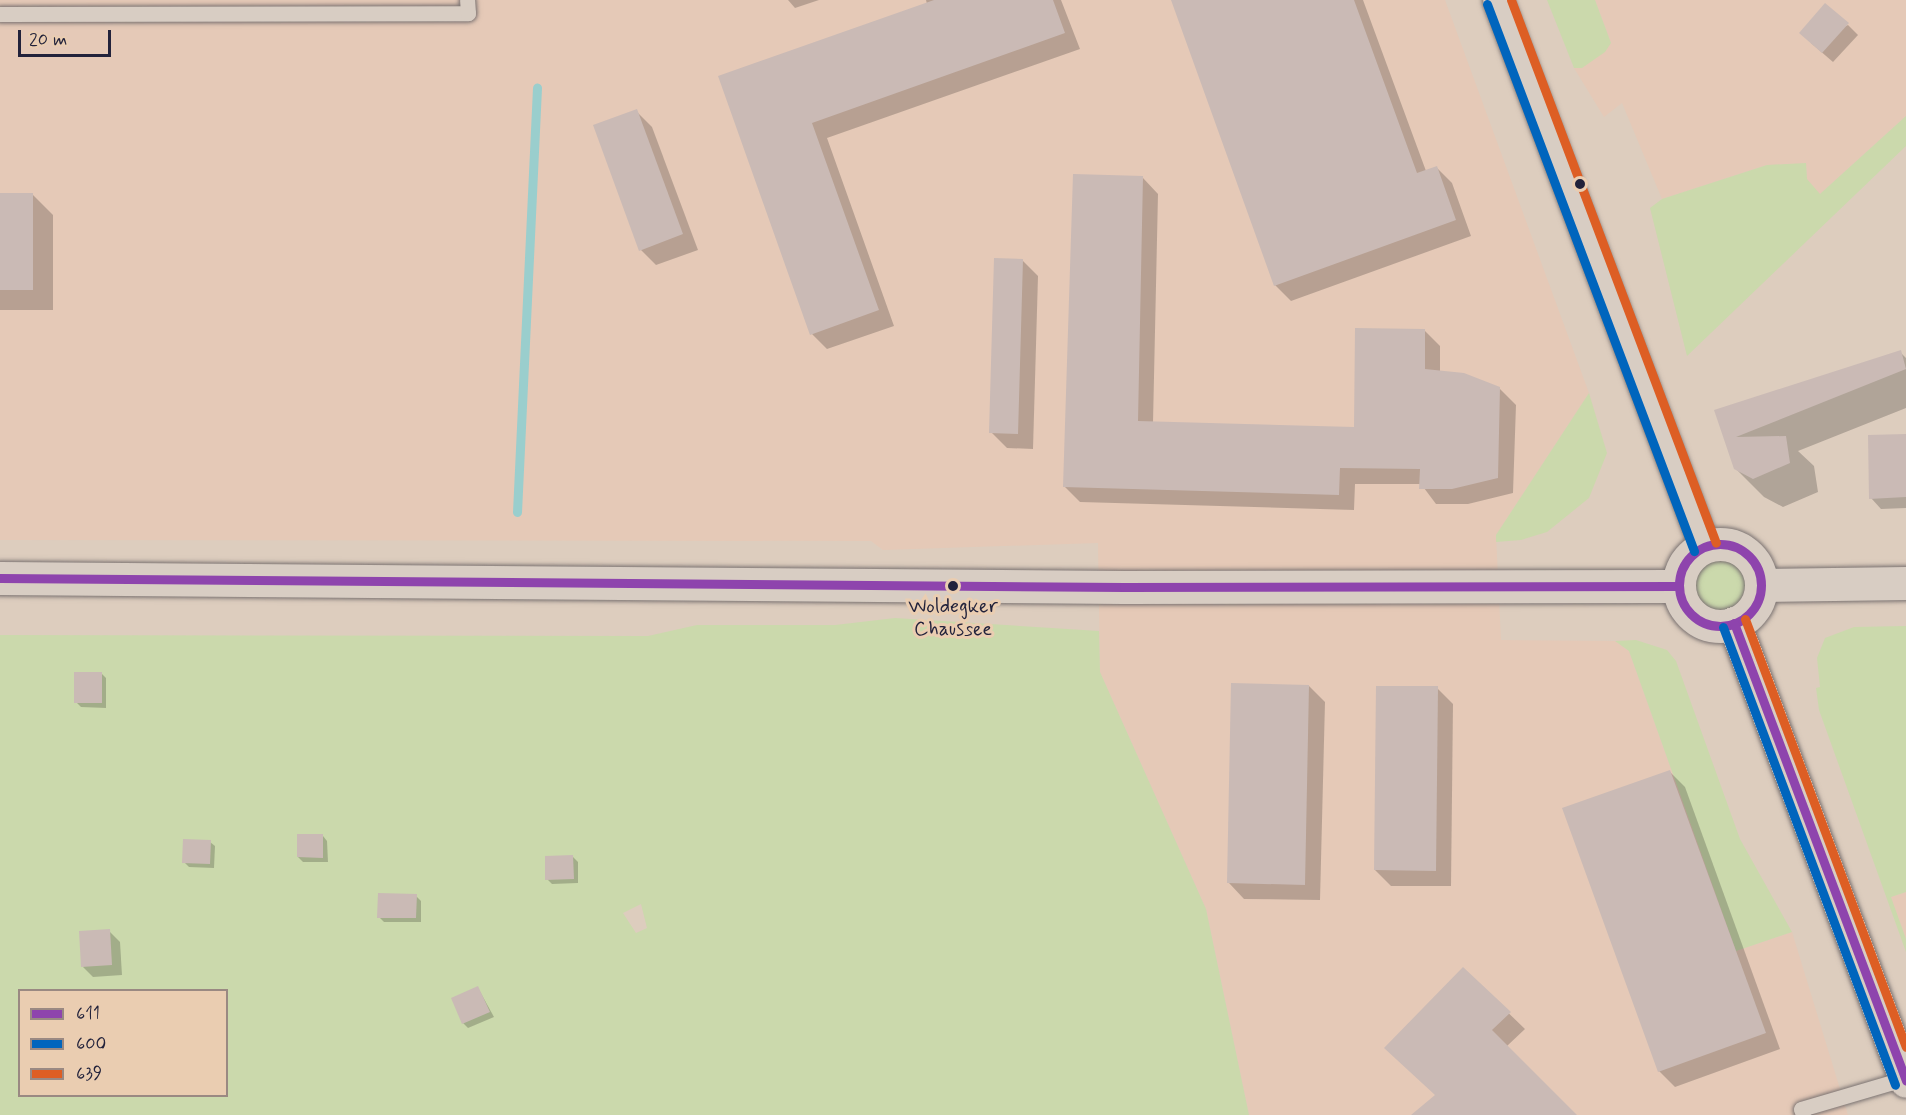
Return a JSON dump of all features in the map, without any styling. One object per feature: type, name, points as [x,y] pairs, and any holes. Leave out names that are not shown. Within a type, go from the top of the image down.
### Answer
[{"type":"main road","points":[[1725,544],[1743,551],[1756,566],[1761,585],[1750,612],[1734,623],[1715,625],[1697,619],[1684,604],[1679,586],[1684,566],[1705,547],[1725,544]]},
{"type":"main road","points":[[0,578],[1136,587],[1679,586]]},
{"type":"main road","points":[[1761,585],[1906,583]]},
{"type":"main road","points":[[1734,623],[1906,1079]]},
{"type":"street","points":[[1498,0],[1705,547]]},
{"type":"lane","points":[[0,14],[468,13],[467,0]]},
{"type":"lane","points":[[1803,1115],[1801,1109],[1906,1079]]},
{"type":"shaded area","points":[[0,0],[1445,0],[1589,393],[1496,535],[1501,640],[1615,641],[1629,651],[1736,951],[1792,932],[1848,1115],[1249,1115],[1206,909],[1100,672],[1098,543],[883,550],[871,541],[0,540]]},
{"type":"shaded area","points":[[1595,0],[1906,0],[1906,116],[1819,195],[1807,179],[1806,164],[1767,165],[1662,199],[1622,103],[1604,117],[1574,68],[1582,68],[1611,43]]},
{"type":"shaded area","points":[[1906,892],[1906,939],[1890,897]]},
{"type":"green space","points":[[1547,0],[1595,0],[1611,43],[1605,52],[1582,68],[1574,68]]},
{"type":"green space","points":[[1906,116],[1906,146],[1687,356],[1650,208],[1662,199],[1767,165],[1806,163],[1807,179],[1820,194]]},
{"type":"green space","points":[[1589,393],[1607,453],[1589,498],[1547,532],[1521,540],[1496,542],[1496,535]]},
{"type":"green space","points":[[1714,559],[1724,559],[1733,563],[1741,571],[1745,585],[1741,599],[1733,607],[1724,611],[1714,611],[1705,607],[1697,599],[1693,590],[1693,580],[1697,571],[1705,563]]},
{"type":"green space","points":[[895,618],[1099,631],[1100,672],[1206,909],[1249,1115],[0,1115],[0,635],[648,636],[697,625],[835,625]],"holes":[[[641,904],[647,928],[636,933],[623,913]]]},
{"type":"green space","points":[[1906,626],[1906,892],[1891,897],[1906,939],[1906,952],[1819,710],[1816,688],[1820,687],[1817,658],[1825,638],[1854,627]]},
{"type":"green space","points":[[1636,640],[1667,650],[1676,661],[1740,839],[1792,932],[1736,951],[1629,651],[1615,641]]},
{"type":"building","points":[[934,0],[1053,0],[1065,33],[812,123],[879,310],[810,335],[718,76]]},
{"type":"building","points":[[1171,0],[1354,0],[1417,173],[1437,166],[1456,220],[1274,286]]},
{"type":"building","points":[[1825,3],[1849,23],[1822,53],[1799,33]]},
{"type":"building","points":[[637,109],[683,234],[639,251],[593,125]]},
{"type":"building","points":[[1073,174],[1143,176],[1138,421],[1354,427],[1355,328],[1425,329],[1425,369],[1464,373],[1500,387],[1498,478],[1452,489],[1419,489],[1420,469],[1340,468],[1339,495],[1063,487]]},
{"type":"building","points":[[0,193],[33,193],[33,290],[0,290]]},
{"type":"building","points":[[994,258],[1023,259],[1018,434],[989,433]]},
{"type":"building","points":[[1901,350],[1906,369],[1736,437],[1786,436],[1790,463],[1753,479],[1734,469],[1714,410]]},
{"type":"building","points":[[1906,434],[1906,497],[1869,499],[1868,435]]},
{"type":"building","points":[[74,672],[102,672],[102,703],[74,703]]},
{"type":"building","points":[[1231,683],[1309,685],[1305,885],[1227,883]]},
{"type":"building","points":[[1376,686],[1438,686],[1436,871],[1374,870]]},
{"type":"building","points":[[1670,770],[1766,1033],[1658,1072],[1562,808]]},
{"type":"building","points":[[297,834],[323,834],[323,858],[297,857]]},
{"type":"building","points":[[183,839],[211,840],[210,864],[182,863]]},
{"type":"building","points":[[573,855],[574,879],[545,880],[545,856]]},
{"type":"building","points":[[378,893],[417,894],[416,918],[377,918]]},
{"type":"building","points":[[110,929],[112,965],[81,967],[79,931]]},
{"type":"building","points":[[1463,967],[1511,1012],[1492,1030],[1577,1115],[1411,1115],[1435,1095],[1384,1048]]},
{"type":"building","points":[[478,986],[490,1012],[462,1024],[451,998]]},
{"type":"waterway","points":[[517,512],[537,87]]},
{"type":"transit line","name":"639","points":[[1511,0],[1716,543]]},
{"type":"transit line","name":"600","points":[[1487,4],[1694,551]]},
{"type":"transit line","name":"611","points":[[1720,544],[1736,548],[1749,556],[1757,569],[1761,585],[1757,601],[1749,614],[1736,622],[1720,626],[1704,622],[1691,614],[1683,601],[1679,585],[1683,569],[1691,556],[1704,548],[1720,544]]},
{"type":"transit line","name":"611","points":[[0,578],[1124,587],[1679,586]]},
{"type":"transit line","name":"639","points":[[1745,619],[1906,1047]]},
{"type":"transit line","name":"611","points":[[1734,623],[1906,1081]]},
{"type":"transit line","name":"600","points":[[1723,627],[1895,1085]]},
{"type":"place","name":"Woldegker Chaussee","points":[[953,586]]}]
